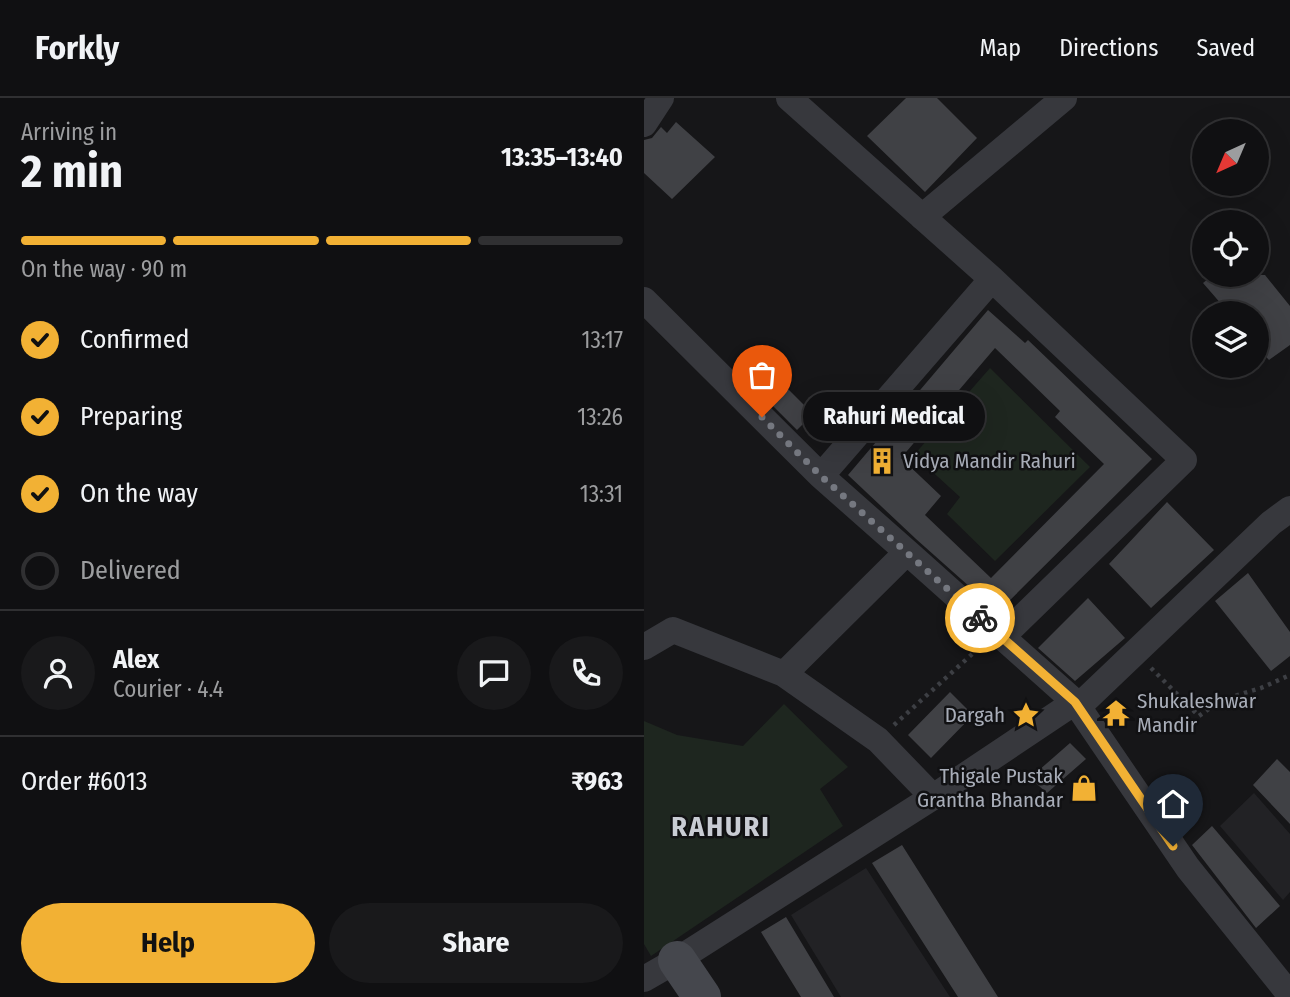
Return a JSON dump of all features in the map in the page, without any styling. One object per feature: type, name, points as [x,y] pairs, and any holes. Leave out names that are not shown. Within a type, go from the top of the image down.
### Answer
[{"type":"street","points":[[644,124],[661,98]]},
{"type":"street","points":[[789,98],[992,279],[1184,460],[999,635]]},
{"type":"street","points":[[922,216],[1064,98]]},
{"type":"street","points":[[821,476],[992,279]]},
{"type":"street","points":[[644,300],[821,476],[1076,705],[1188,868],[1290,995]]},
{"type":"street","points":[[644,979],[1076,705],[1271,523],[1290,509]]},
{"type":"street","points":[[784,674],[907,552]]},
{"type":"street","points":[[644,647],[673,630],[784,674],[878,740],[933,797]]},
{"type":"street","points":[[677,960],[702,997]]},
{"type":"path","points":[[878,740],[999,635]]},
{"type":"path","points":[[1135,652],[1199,716],[1221,700],[1261,688],[1290,675]]},
{"type":"shaded area","points":[[990,368],[1090,467],[995,561],[947,514],[960,497],[914,455]]},
{"type":"shaded area","points":[[784,704],[848,767],[820,789],[843,826],[651,956],[644,944],[644,721],[677,735],[743,746]]},
{"type":"shaded area","points":[[1254,793],[1290,834],[1290,892],[1283,900],[1220,826]]},
{"type":"shaded area","points":[[866,868],[950,997],[841,997],[791,915]]},
{"type":"building","points":[[906,98],[937,98],[977,138],[925,192],[867,136]]},
{"type":"building","points":[[676,122],[715,157],[672,199],[644,173],[644,140],[652,138],[661,127],[667,133]]},
{"type":"building","points":[[1269,280],[1290,306],[1290,345],[1269,360],[1269,301],[1219,301],[1206,287],[1269,287]]},
{"type":"building","name":"Vidya Mandir Rahuri","points":[[988,310],[1025,343],[1028,340],[1152,459],[998,612],[848,475]],"holes":[[[995,348],[1060,411],[1055,417],[1104,464],[991,578],[925,515],[941,496],[901,458]]]},
{"type":"building","points":[[782,383],[813,414],[797,430],[766,399]]},
{"type":"building","points":[[1167,502],[1214,550],[1151,608],[1109,564]]},
{"type":"building","points":[[1248,573],[1290,632],[1290,656],[1271,671],[1215,601]]},
{"type":"building","points":[[1088,598],[1125,638],[1075,681],[1038,648]]},
{"type":"building","points":[[950,692],[973,715],[931,758],[908,735]]},
{"type":"building","points":[[1070,743],[1086,759],[1047,793],[1030,778]]},
{"type":"building","points":[[1277,759],[1290,772],[1290,824],[1253,785]]},
{"type":"building","points":[[1212,826],[1280,906],[1256,928],[1192,845]]},
{"type":"building","points":[[902,845],[998,997],[958,997],[872,863]]},
{"type":"building","points":[[786,917],[834,997],[801,997],[761,932]]},
{"type":"way so far","points":[[762,417],[821,476],[980,618]]},
{"type":"place","name":"Rahuri Medical","points":[[762,417]]},
{"type":"place","name":"Vidya Mandir Rahuri","points":[[882,461]]},
{"type":"place","name":"Shukaleshwar Mandir","points":[[1116,713]]},
{"type":"place","name":"Dargah","points":[[1026,715]]},
{"type":"place","name":"Thigale Pustak Grantha Bhandar","points":[[1084,788]]},
{"type":"district","name":"RAHURI","points":[[721,826]]},
{"type":"route","points":[[980,618],[1075,702],[1173,846]]}]
